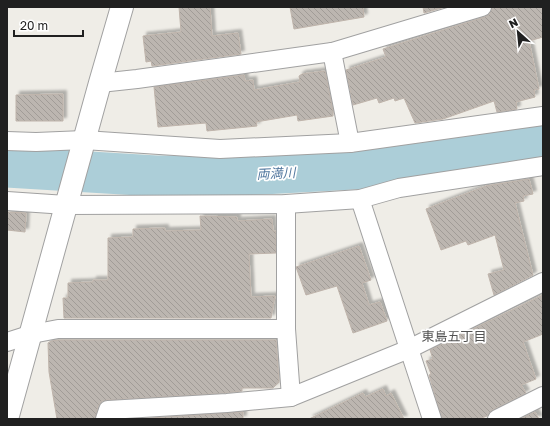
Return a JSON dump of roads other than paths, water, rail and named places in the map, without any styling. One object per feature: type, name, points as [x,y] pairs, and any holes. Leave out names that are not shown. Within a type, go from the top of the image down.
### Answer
[{"type":"street","points":[[7,419],[32,334],[122,7]]},
{"type":"street","points":[[100,83],[332,52],[482,7]]},
{"type":"street","points":[[332,52],[350,143]]},
{"type":"street","points":[[7,141],[220,149],[350,143],[543,116]]},
{"type":"street","points":[[7,201],[68,199],[286,204],[360,199],[399,188],[543,166]]},
{"type":"street","points":[[360,199],[432,419]]},
{"type":"street","points":[[286,204],[286,329],[291,397]]},
{"type":"street","points":[[105,419],[108,410],[227,403],[291,397],[409,349],[543,282]]},
{"type":"street","points":[[7,342],[32,334],[58,329],[286,329]]},
{"type":"street","points":[[498,419],[543,396]]},
{"type":"waterway","name":"両満川","points":[[7,167],[156,176],[225,176],[372,168],[499,151],[543,142]]},
{"type":"district","name":"東島五丁目","points":[[454,336]]}]
